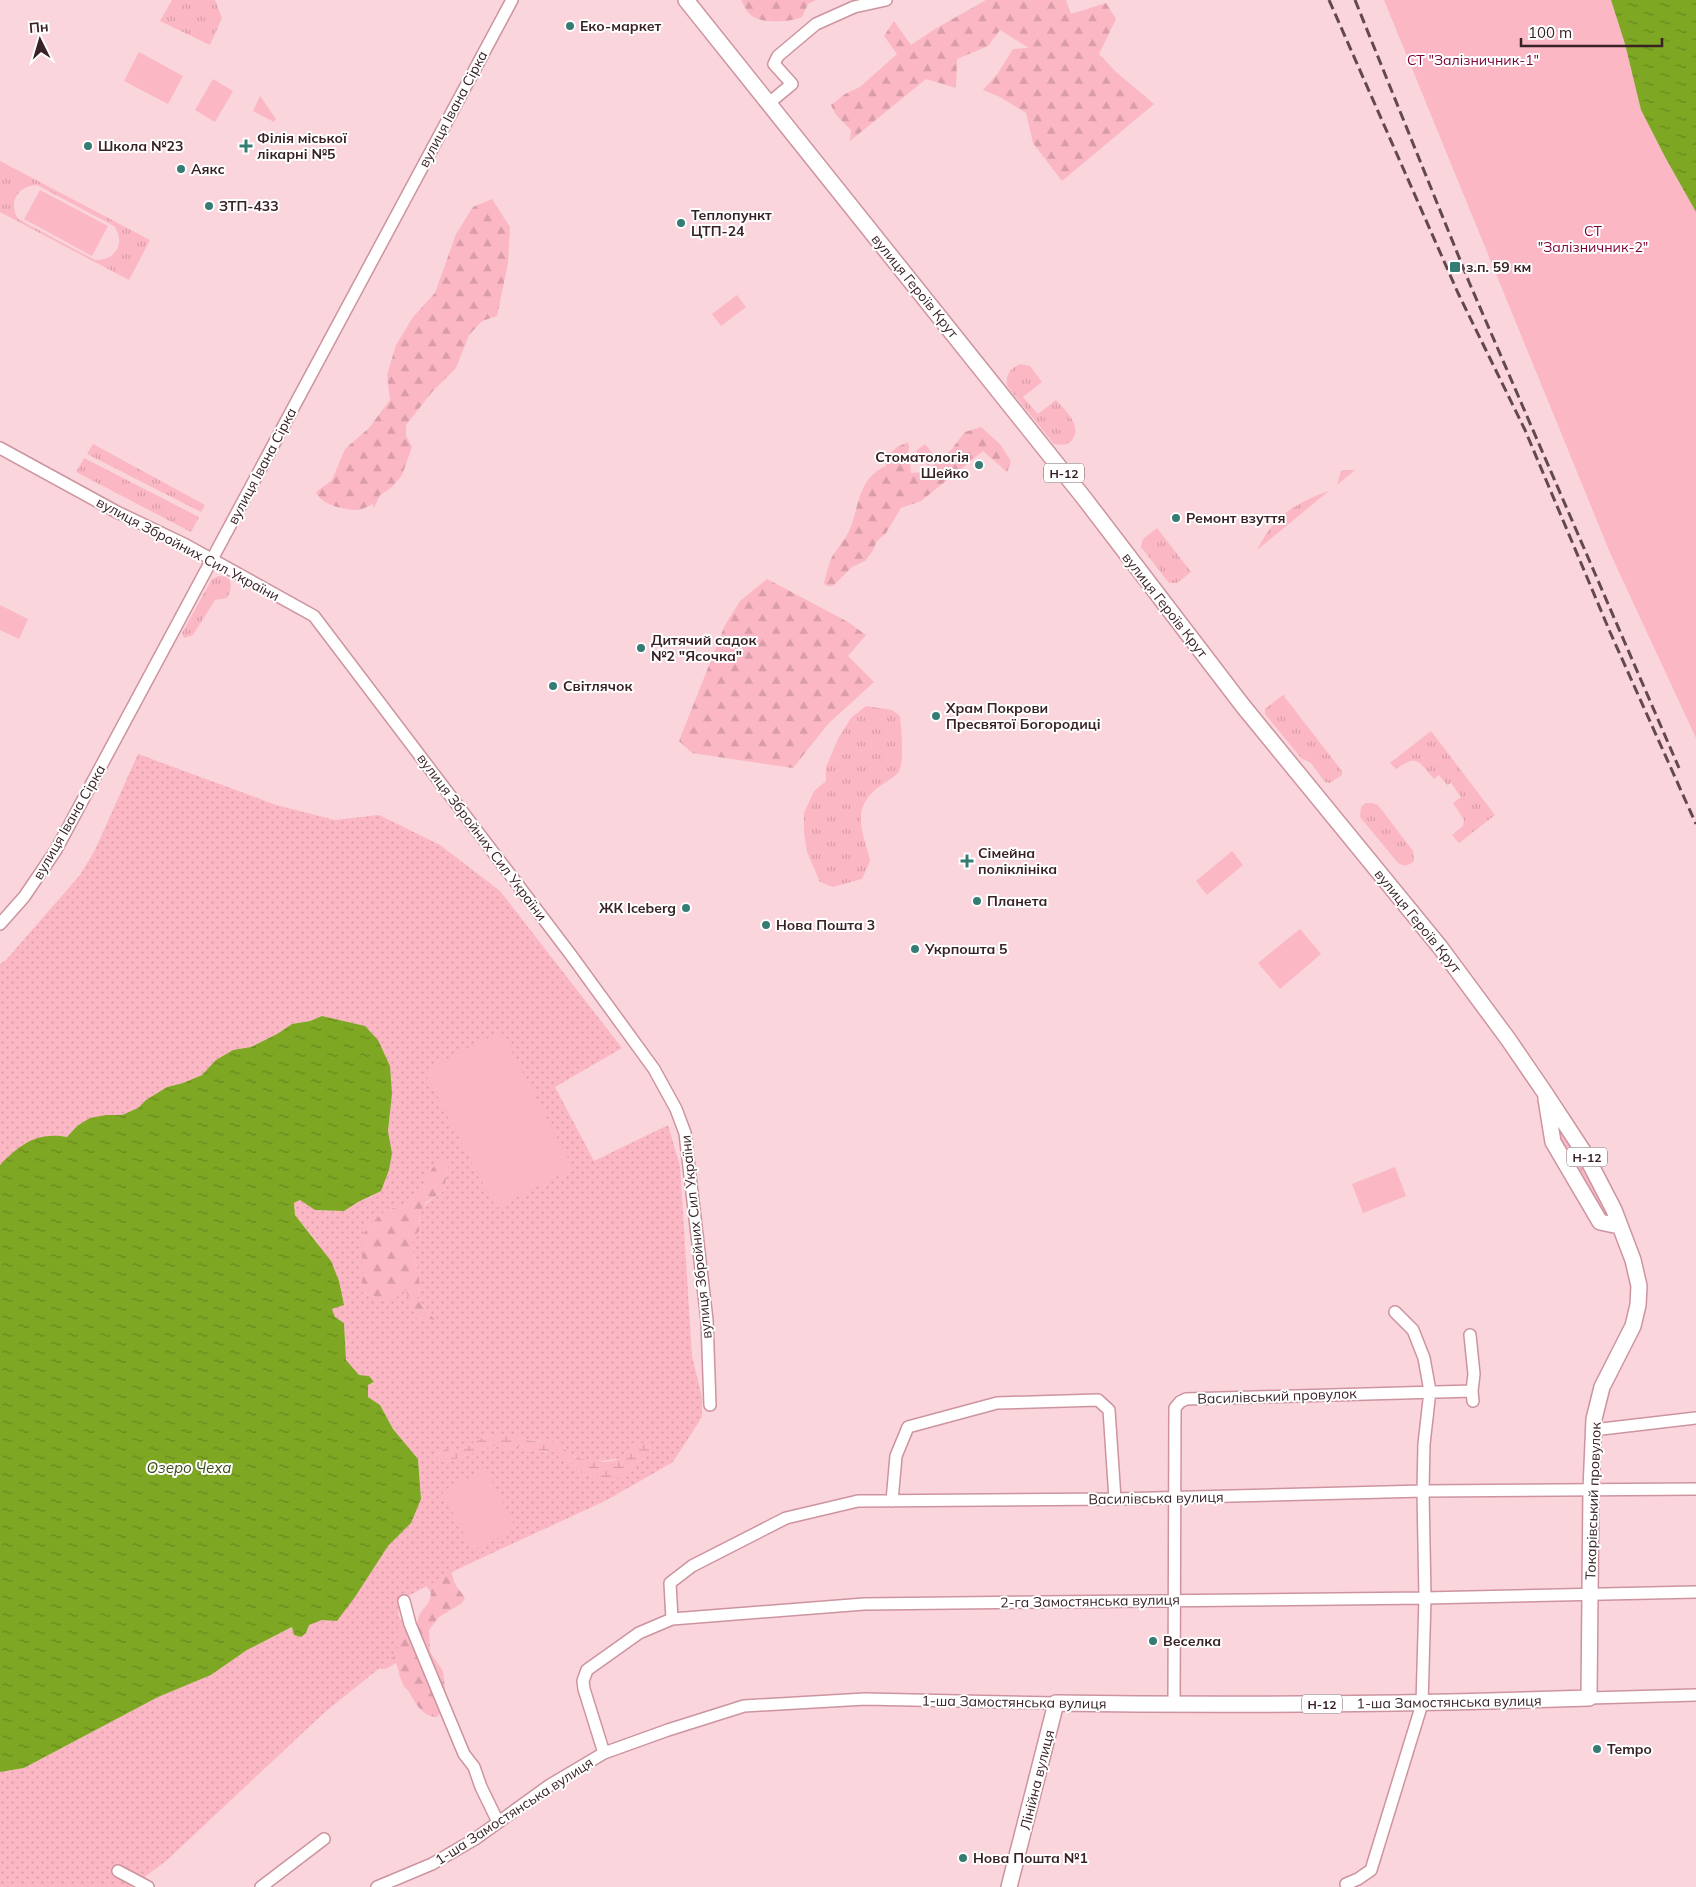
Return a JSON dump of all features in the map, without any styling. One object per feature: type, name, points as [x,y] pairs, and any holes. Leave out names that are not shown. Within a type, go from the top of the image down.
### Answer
[{"type":"main road","name":"вулиця Героїв Крут","points":[[686,0],[1084,498],[1243,706],[1440,947],[1508,1039],[1585,1154],[1614,1210],[1619,1226]]},
{"type":"main road","points":[[1545,1093],[1553,1142],[1600,1222],[1619,1226]]},
{"type":"main road","name":"Токарівський провулок","points":[[1588,1698],[1593,1430],[1602,1387],[1633,1326],[1638,1305],[1639,1286],[1633,1260],[1619,1226]]},
{"type":"main road","name":"1-ша Замостянська вулиця","points":[[1056,1703],[1174,1705],[1422,1704],[1588,1698]]},
{"type":"main road","name":"Лінійна вулиця","points":[[1009,1887],[1056,1703]]},
{"type":"street","name":"вулиця Івана Сірка","points":[[0,924],[24,897],[56,850],[512,0]]},
{"type":"street","points":[[769,103],[792,84],[774,64],[778,56],[816,24],[854,7],[886,0]]},
{"type":"street","name":"вулиця Збройних Сил України","points":[[0,448],[117,512],[186,545],[314,616],[571,954],[665,1087],[685,1133],[707,1320],[710,1405]]},
{"type":"street","points":[[1346,1884],[1358,1879],[1371,1870],[1422,1704],[1424,1444],[1430,1391],[1424,1358],[1413,1330],[1395,1312]]},
{"type":"street","name":"Василівський провулок","points":[[1174,1705],[1174,1498],[1176,1408],[1180,1402],[1186,1399],[1430,1391],[1472,1396],[1474,1374],[1470,1335]]},
{"type":"street","points":[[892,1501],[896,1456],[908,1427],[997,1403],[1098,1400],[1109,1410],[1116,1499]]},
{"type":"street","points":[[1593,1430],[1696,1418]]},
{"type":"street","name":"Василівська вулиця","points":[[672,1619],[670,1583],[692,1566],[786,1518],[858,1501],[1174,1498],[1423,1491],[1696,1489]]},
{"type":"street","name":"2-га Замостянська вулиця","points":[[604,1753],[584,1689],[583,1681],[587,1670],[639,1632],[672,1619],[864,1604],[1424,1598],[1696,1592]]},
{"type":"street","points":[[404,1601],[410,1624],[464,1754],[474,1767],[481,1787],[498,1822]]},
{"type":"street","name":"1-ша Замостянська вулиця","points":[[1588,1698],[1696,1695]]},
{"type":"street","name":"1-ша Замостянська вулиця","points":[[377,1887],[432,1864],[475,1839],[550,1785],[604,1753],[744,1706],[865,1699],[1056,1703]]},
{"type":"street","points":[[261,1887],[324,1839]]},
{"type":"street","points":[[118,1870],[148,1887]]},
{"type":"green space","points":[[172,0],[215,0],[222,18],[210,45],[160,21]]},
{"type":"green space","points":[[741,0],[816,0],[808,4],[802,17],[777,21],[757,19],[747,11]]},
{"type":"green space","points":[[986,0],[1066,0],[1071,14],[1106,3],[1116,19],[1099,54],[1116,72],[1154,104],[1062,181],[1033,143],[1026,113],[1000,97],[983,90],[998,73],[1013,49],[1029,48],[1000,30],[988,46],[957,59],[956,88],[926,79],[850,141],[851,130],[836,115],[831,105],[845,94],[860,87],[897,54],[884,36],[894,21],[911,45]]},
{"type":"green space","name":"СТ \"Залізничник-2\"","points":[[1384,0],[1611,0],[1625,44],[1641,110],[1696,212],[1696,738],[1611,555]]},
{"type":"green space","points":[[139,52],[183,76],[168,104],[124,81]]},
{"type":"green space","points":[[213,79],[233,91],[215,122],[195,110]]},
{"type":"green space","points":[[260,96],[276,119],[274,122],[253,111]]},
{"type":"green space","points":[[0,161],[150,240],[129,280],[0,212]],"holes":[[[37,185],[114,226],[119,238],[117,249],[109,257],[95,260],[18,219],[15,213],[14,201],[24,188]]]},
{"type":"green space","points":[[40,190],[108,226],[92,256],[24,219]]},
{"type":"green space","points":[[492,199],[510,227],[508,263],[497,316],[482,321],[469,335],[456,368],[432,392],[406,425],[406,436],[412,447],[402,475],[392,487],[380,495],[374,508],[373,504],[358,510],[347,509],[328,503],[319,497],[316,492],[332,480],[345,449],[369,428],[390,400],[387,375],[396,345],[413,317],[435,293],[456,234],[473,207]]},
{"type":"green space","points":[[737,295],[746,307],[721,326],[712,314]]},
{"type":"green space","points":[[1020,364],[1030,366],[1042,382],[1023,397],[1038,414],[1056,400],[1072,418],[1075,435],[1068,443],[1054,444],[1007,386],[1009,373]]},
{"type":"green space","points":[[981,427],[1000,444],[1011,461],[1007,472],[983,451],[921,501],[901,508],[886,533],[877,541],[865,561],[852,567],[833,586],[827,586],[824,583],[827,570],[853,522],[864,486],[870,478],[886,466],[885,458],[897,447],[908,442],[907,458],[910,462],[911,473],[924,472],[951,450],[965,432]]},
{"type":"green space","points":[[93,444],[205,505],[201,512],[87,454]]},
{"type":"green space","points":[[925,444],[937,459],[928,466],[916,451]]},
{"type":"green space","points":[[84,458],[199,517],[191,532],[76,472]]},
{"type":"green space","points":[[1355,470],[1337,485],[1341,471]]},
{"type":"green space","points":[[1330,490],[1257,550],[1278,519],[1306,500]]},
{"type":"green space","points":[[1157,528],[1191,572],[1177,583],[1169,583],[1141,547],[1143,539]]},
{"type":"green space","points":[[224,576],[229,580],[231,586],[227,598],[215,600],[193,635],[184,638],[182,633],[212,579]]},
{"type":"green space","points":[[767,579],[848,622],[866,635],[848,656],[874,682],[828,724],[793,768],[692,753],[679,741],[725,625],[740,601]]},
{"type":"green space","points":[[0,605],[28,619],[19,639],[0,630]]},
{"type":"green space","points":[[1283,695],[1342,771],[1342,775],[1330,783],[1325,782],[1311,763],[1301,758],[1265,714],[1265,709]]},
{"type":"green space","points":[[866,706],[892,710],[900,716],[902,746],[900,769],[898,773],[868,797],[863,806],[861,814],[862,832],[870,861],[862,879],[833,887],[820,882],[807,852],[804,813],[814,791],[826,781],[826,767],[839,737],[851,718]]},
{"type":"green space","points":[[1431,731],[1495,815],[1459,843],[1452,835],[1463,826],[1464,820],[1453,803],[1461,797],[1451,783],[1447,785],[1439,775],[1434,779],[1417,762],[1413,761],[1403,764],[1396,769],[1390,763]]},
{"type":"green space","points":[[138,754],[276,805],[335,820],[379,815],[440,845],[500,891],[622,1048],[555,1087],[594,1161],[668,1125],[680,1166],[692,1356],[702,1397],[702,1417],[673,1462],[607,1500],[460,1568],[399,1601],[397,1654],[325,1712],[166,1861],[131,1887],[0,1887],[0,1772],[24,1768],[158,1697],[211,1675],[247,1650],[293,1627],[306,1633],[309,1625],[322,1620],[355,1597],[388,1546],[411,1523],[421,1498],[418,1459],[393,1429],[380,1405],[368,1397],[368,1385],[374,1383],[369,1376],[359,1375],[346,1360],[344,1323],[335,1317],[332,1308],[344,1305],[318,1243],[295,1215],[294,1203],[301,1200],[315,1210],[344,1211],[372,1196],[392,1153],[388,1131],[392,1094],[342,1022],[322,1016],[310,1021],[292,1024],[251,1047],[233,1050],[216,1060],[202,1075],[167,1087],[146,1100],[138,1108],[122,1115],[106,1115],[77,1126],[67,1137],[46,1136],[38,1138],[22,1146],[0,1165],[0,964],[6,960],[80,875],[95,850]],"holes":[[[439,1158],[448,1167],[444,1191],[424,1206],[420,1216],[419,1231],[413,1238],[413,1254],[419,1272],[420,1287],[417,1299],[435,1320],[417,1318],[405,1289],[390,1303],[362,1292],[362,1238],[367,1227],[386,1210],[400,1206],[416,1194]],[[488,1434],[507,1434],[532,1441],[562,1443],[573,1455],[581,1459],[590,1460],[600,1461],[626,1456],[630,1446],[635,1441],[650,1446],[652,1452],[644,1459],[635,1463],[627,1474],[610,1481],[584,1475],[561,1455],[553,1452],[537,1452],[518,1446],[509,1449],[495,1446],[486,1448],[447,1462],[440,1461],[437,1457],[442,1450],[462,1449]]]},
{"type":"green space","points":[[1366,803],[1378,805],[1413,851],[1414,861],[1406,865],[1398,863],[1360,817],[1361,807]]},
{"type":"green space","points":[[1232,851],[1243,865],[1207,895],[1196,881]]},
{"type":"green space","points":[[1300,929],[1321,954],[1280,989],[1258,963]]},
{"type":"green space","points":[[501,1031],[573,1168],[496,1208],[424,1071]]},
{"type":"green space","points":[[1561,1132],[1610,1217],[1604,1215],[1558,1134]]},
{"type":"green space","points":[[439,1157],[448,1167],[444,1191],[426,1202],[419,1219],[419,1231],[413,1254],[419,1272],[420,1287],[417,1299],[435,1320],[417,1318],[390,1303],[362,1292],[362,1238],[367,1227],[386,1210],[400,1206],[427,1175]]},
{"type":"green space","points":[[1395,1167],[1406,1196],[1363,1213],[1352,1184]]},
{"type":"green space","points":[[488,1434],[507,1434],[532,1441],[562,1443],[565,1449],[575,1457],[605,1462],[616,1460],[635,1441],[650,1446],[652,1452],[644,1459],[635,1463],[627,1474],[610,1481],[584,1475],[570,1461],[546,1451],[537,1452],[518,1446],[509,1449],[495,1446],[486,1448],[447,1462],[440,1461],[437,1457],[442,1450],[466,1447]]},
{"type":"green space","points":[[486,1469],[516,1529],[472,1551],[442,1491]]},
{"type":"green space","points":[[450,1569],[455,1584],[465,1598],[462,1603],[439,1617],[429,1630],[430,1652],[443,1671],[445,1689],[440,1693],[440,1713],[437,1717],[423,1712],[403,1685],[396,1663],[386,1669],[381,1669],[376,1665],[397,1614],[407,1628],[417,1626],[419,1615],[428,1603],[431,1592],[424,1584]]},
{"type":"water","points":[[1611,0],[1696,0],[1696,212],[1641,110],[1625,44]]},
{"type":"water","name":"Озеро Чеха","points":[[322,1016],[365,1026],[378,1040],[390,1066],[392,1094],[388,1131],[392,1153],[389,1170],[381,1191],[344,1211],[315,1210],[300,1200],[294,1203],[295,1215],[331,1261],[339,1281],[344,1305],[332,1309],[335,1317],[344,1323],[346,1360],[359,1375],[369,1376],[374,1382],[368,1385],[368,1397],[380,1405],[393,1429],[418,1459],[421,1499],[411,1523],[388,1546],[337,1621],[322,1620],[309,1625],[306,1633],[301,1637],[294,1635],[292,1627],[247,1650],[211,1675],[158,1697],[24,1768],[0,1772],[0,1165],[15,1151],[30,1141],[46,1136],[67,1137],[77,1126],[90,1118],[122,1115],[138,1108],[146,1100],[167,1087],[202,1075],[216,1060],[233,1050],[251,1047],[292,1024],[310,1021]]},
{"type":"railway","points":[[1329,0],[1458,293],[1525,430],[1610,632],[1696,824]]},
{"type":"railway","points":[[1355,0],[1469,282],[1679,768]]},
{"type":"place","name":"Еко-маркет","points":[[570,26]]},
{"type":"place","name":"Школа №23","points":[[88,146]]},
{"type":"place","name":"Філія міської лікарні №5","points":[[246,146]]},
{"type":"place","name":"Аякс","points":[[181,169]]},
{"type":"place","name":"ЗТП-433","points":[[209,206]]},
{"type":"place","name":"Теплопункт ЦТП-24","points":[[681,223]]},
{"type":"place","name":"з.п. 59 км","points":[[1455,267]]},
{"type":"place","name":"Стоматологія Шейко","points":[[979,465]]},
{"type":"place","name":"Ремонт взуття","points":[[1176,518]]},
{"type":"place","name":"Дитячий садок №2 \"Ясочка\"","points":[[641,648]]},
{"type":"place","name":"Світлячок","points":[[553,686]]},
{"type":"place","name":"Храм Покрови Пресвятої Богородиці","points":[[936,716]]},
{"type":"place","name":"Сімейна поліклініка","points":[[967,861]]},
{"type":"place","name":"Планета","points":[[977,901]]},
{"type":"place","name":"ЖК Iceberg","points":[[686,908]]},
{"type":"place","name":"Нова Пошта 3","points":[[766,925]]},
{"type":"place","name":"Укрпошта 5","points":[[915,949]]},
{"type":"place","name":"Веселка","points":[[1153,1641]]},
{"type":"place","name":"Tempo","points":[[1597,1749]]},
{"type":"place","name":"Нова Пошта №1","points":[[963,1858]]},
{"type":"park label","name":"СТ \"Залізничник-1\"","points":[[1473,60]]}]
